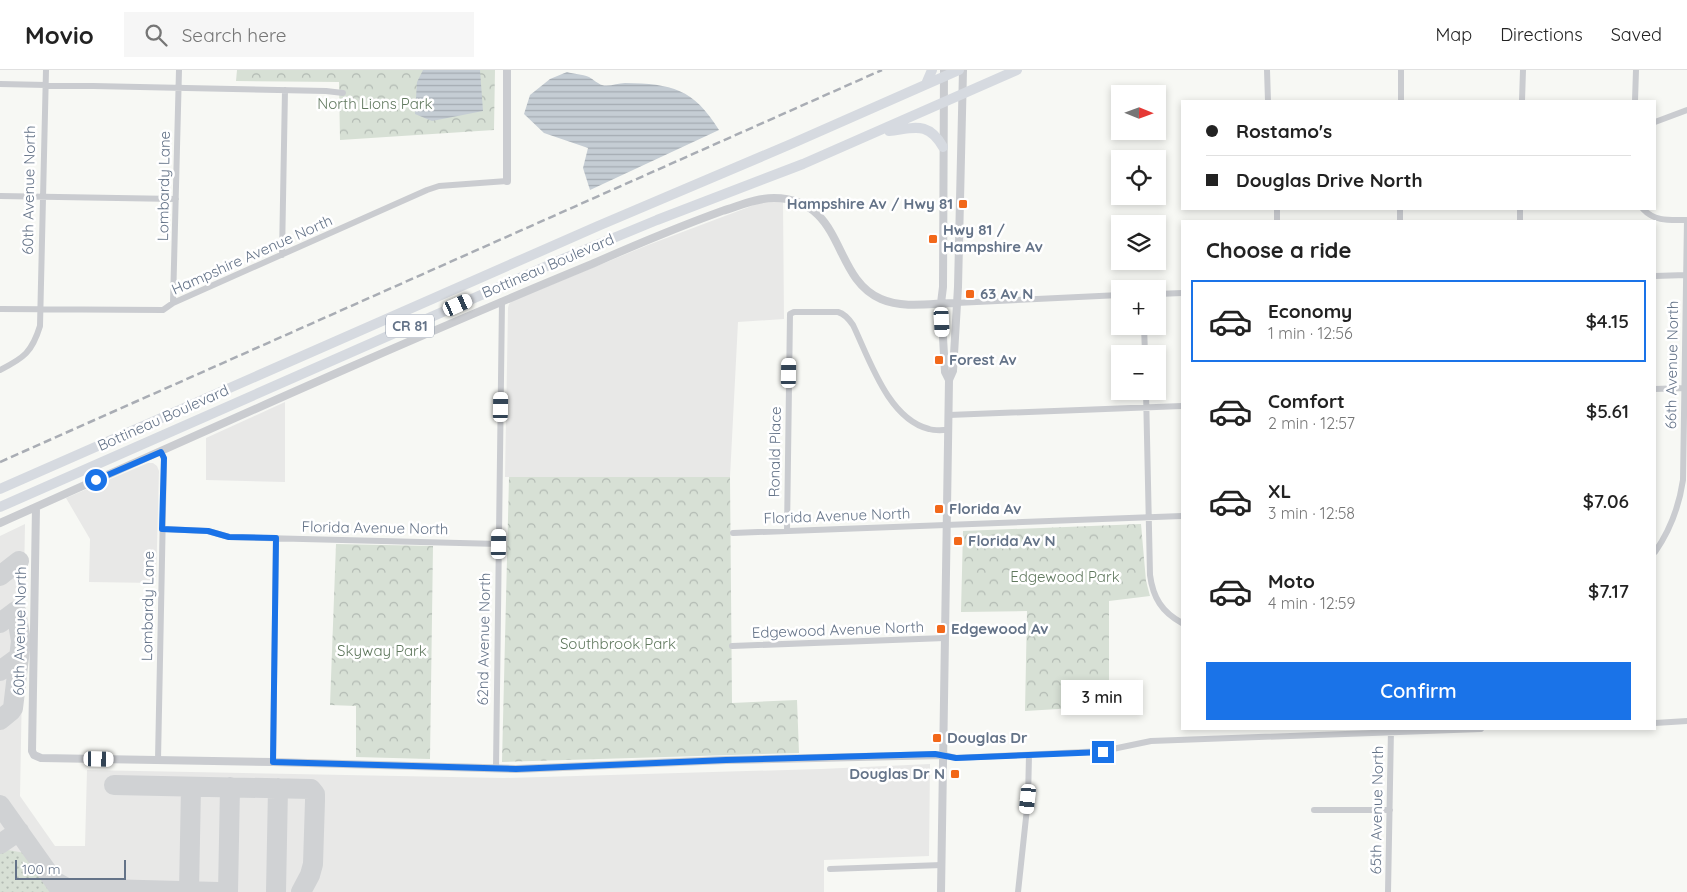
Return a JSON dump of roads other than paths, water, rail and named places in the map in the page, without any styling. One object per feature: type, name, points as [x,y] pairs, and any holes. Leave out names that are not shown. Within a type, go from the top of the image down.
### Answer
[{"type":"highway","points":[[926,84],[932,70]]},
{"type":"highway","name":"Bottineau Boulevard","points":[[0,489],[588,230],[790,144],[926,84],[944,74],[959,70]]},
{"type":"highway","name":"Bottineau Boulevard","points":[[0,506],[565,258],[657,220],[803,164],[1017,70]]},
{"type":"highway","points":[[880,131],[912,128],[924,129],[937,136],[943,147]]},
{"type":"street","name":"60th Avenue North","points":[[0,370],[18,361],[35,342],[40,326],[46,70]]},
{"type":"street","name":"Lombardy Lane","points":[[173,303],[179,70]]},
{"type":"street","points":[[507,181],[508,70]]},
{"type":"street","points":[[941,892],[949,380],[953,370],[958,287],[963,70]]},
{"type":"street","points":[[1267,70],[1268,100]]},
{"type":"street","points":[[1401,70],[1401,100]]},
{"type":"street","points":[[1522,100],[1523,70]]},
{"type":"street","points":[[1635,100],[1636,70]]},
{"type":"street","points":[[944,74],[941,303],[945,372],[949,380]]},
{"type":"street","points":[[0,84],[332,91],[343,93]]},
{"type":"street","points":[[282,255],[285,90]]},
{"type":"street","points":[[1656,121],[1666,116],[1687,110]]},
{"type":"street","name":"Hampshire Avenue North","points":[[0,309],[163,310],[173,303],[427,190],[439,186],[507,181]]},
{"type":"street","points":[[0,196],[176,199]]},
{"type":"street","points":[[0,523],[502,301],[680,226],[750,202],[772,198],[802,204],[812,209],[822,218],[835,238],[853,274],[873,295],[895,303],[956,303],[1111,295]]},
{"type":"street","name":"66th Avenue North","points":[[1644,210],[1652,217],[1663,220],[1687,220],[1683,480],[1670,528],[1656,550]]},
{"type":"street","points":[[1656,276],[1686,275]]},
{"type":"street","points":[[1166,294],[1181,293]]},
{"type":"street","name":"62nd Avenue North","points":[[496,768],[502,301]]},
{"type":"street","name":"Ronald Place","points":[[787,531],[790,314],[804,311],[842,313],[848,317],[891,401],[901,412],[919,425],[929,429],[948,430]]},
{"type":"street","points":[[1656,389],[1684,388]]},
{"type":"street","points":[[1146,400],[1148,517],[1152,588],[1156,599],[1163,609],[1181,622]]},
{"type":"street","points":[[949,415],[1181,406]]},
{"type":"street","name":"Lombardy Lane","points":[[158,760],[164,458],[161,452]]},
{"type":"street","name":"60th Avenue North","points":[[36,507],[32,751],[34,756],[40,758],[158,760]]},
{"type":"street","name":"Florida Avenue North","points":[[733,533],[1181,516]]},
{"type":"street","name":"Florida Avenue North","points":[[162,529],[208,531],[229,537],[499,544]]},
{"type":"street","points":[[273,762],[276,538]]},
{"type":"street","name":"Edgewood Avenue North","points":[[732,646],[945,638]]},
{"type":"street","points":[[1656,723],[1687,722]]},
{"type":"street","points":[[158,760],[516,769],[726,760],[944,755],[956,758],[1103,752],[1151,741],[1391,730]]},
{"type":"street","name":"65th Avenue North","points":[[1388,892],[1391,730]]},
{"type":"street","points":[[1018,892],[1028,799],[1029,754]]},
{"type":"street","points":[[1314,810],[1390,810]]},
{"type":"street","points":[[830,869],[942,866]]},
{"type":"railway","points":[[0,462],[882,70]]},
{"type":"place","name":"Hampshire Av / Hwy 81","points":[[963,204]]},
{"type":"place","name":"Hwy 81 / Hampshire Av","points":[[933,239]]},
{"type":"place","name":"63 Av N","points":[[970,294]]},
{"type":"place","name":"Forest Av","points":[[939,360]]},
{"type":"place","name":"Florida Av","points":[[939,509]]},
{"type":"place","name":"Florida Av N","points":[[958,541]]},
{"type":"place","name":"Edgewood Av","points":[[941,629]]},
{"type":"place","name":"Douglas Dr","points":[[937,738]]},
{"type":"place","name":"Douglas Dr N","points":[[955,774]]},
{"type":"park label","name":"North Lions Park","points":[[375,104]]},
{"type":"park label","name":"Edgewood Park","points":[[1065,577]]},
{"type":"park label","name":"Southbrook Park","points":[[618,644]]},
{"type":"park label","name":"Skyway Park","points":[[382,651]]}]
